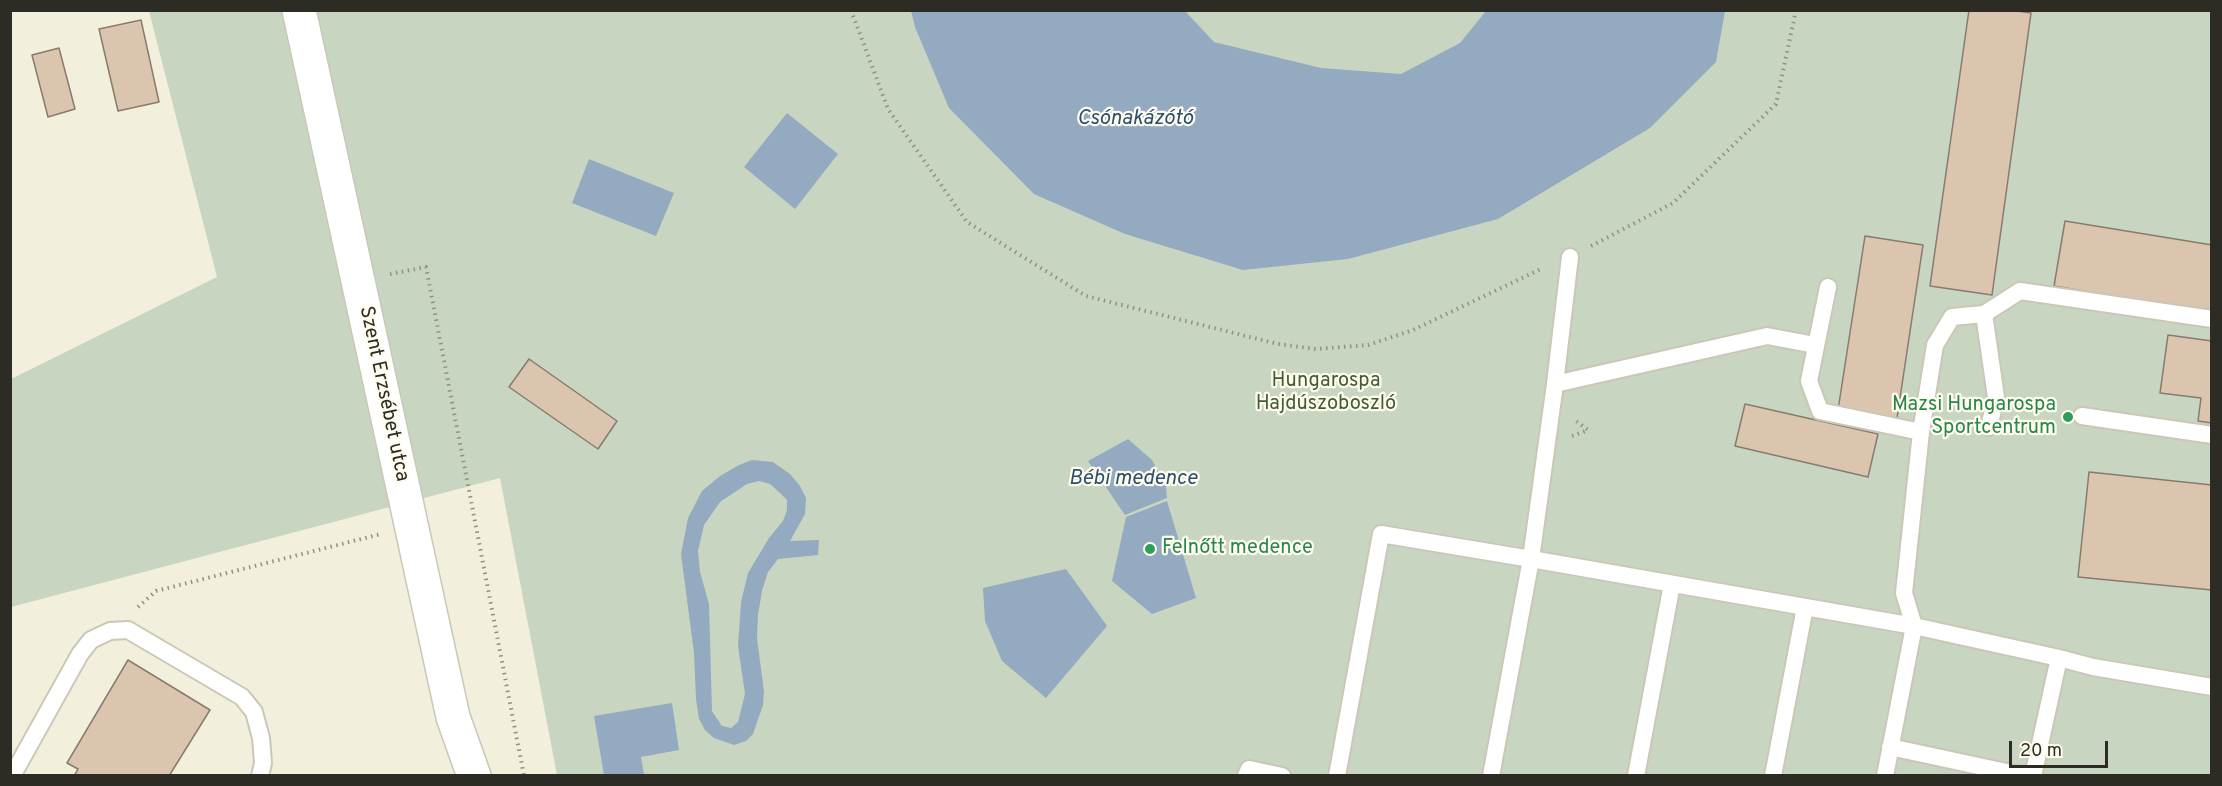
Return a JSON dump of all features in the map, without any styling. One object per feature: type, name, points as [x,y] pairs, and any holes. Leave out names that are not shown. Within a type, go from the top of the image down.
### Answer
[{"type":"street","name":"Szent Erzsébet utca","points":[[299,10],[453,717],[474,776]]},
{"type":"lane","points":[[1491,776],[1531,559],[1570,257]]},
{"type":"lane","points":[[1828,287],[1809,381],[1820,411],[1922,432]]},
{"type":"lane","points":[[1885,776],[1914,626],[1904,593],[1922,432],[1935,345],[1952,317],[1984,314],[2020,291],[2211,319]]},
{"type":"lane","points":[[1984,314],[1996,397],[1989,427]]},
{"type":"lane","points":[[1555,384],[1767,336],[1815,345]]},
{"type":"lane","points":[[2082,416],[2211,435]]},
{"type":"lane","points":[[1337,776],[1381,534],[1914,626],[2093,667],[2211,687]]},
{"type":"lane","points":[[1636,776],[1672,584]]},
{"type":"lane","points":[[1773,776],[1805,607]]},
{"type":"lane","points":[[12,776],[80,654],[92,640],[110,631],[128,630],[242,697],[254,712],[261,738],[263,763],[260,776]]},
{"type":"lane","points":[[2033,776],[2059,658]]},
{"type":"lane","points":[[1890,747],[2025,776]]},
{"type":"lane","points":[[1246,776],[1249,769],[1282,776]]},
{"type":"path","points":[[851,10],[888,109],[967,222],[1086,296],[1278,344],[1316,349],[1368,345],[1413,330],[1570,257],[1672,203],[1776,105],[1796,10]]},
{"type":"path","points":[[358,281],[426,267],[524,776]]},
{"type":"path","points":[[110,631],[156,591],[412,526]]},
{"type":"green space","name":"Hungarospa Hajdúszoboszló","points":[[149,11],[2211,11],[2211,775],[557,775],[500,478],[11,607],[11,379],[217,277]]},
{"type":"water","name":"Csónakázótó","points":[[911,11],[1185,11],[1214,42],[1321,68],[1401,74],[1460,43],[1486,11],[1725,11],[1716,62],[1650,128],[1498,219],[1348,259],[1243,270],[1125,234],[1034,194],[949,108],[915,27]]},
{"type":"water","points":[[787,113],[838,154],[795,209],[744,167]]},
{"type":"water","points":[[589,159],[674,193],[656,236],[572,203]]},
{"type":"water","name":"Bébi medence","points":[[1128,439],[1152,460],[1166,486],[1167,498],[1125,515],[1088,461]]},
{"type":"water","points":[[752,460],[773,462],[790,474],[806,498],[805,514],[790,541],[819,540],[818,555],[778,559],[768,572],[758,615],[757,638],[764,692],[763,705],[753,734],[746,741],[734,745],[714,738],[705,730],[699,719],[694,653],[681,554],[688,518],[702,491],[720,476]],"holes":[[[759,481],[770,484],[787,500],[787,510],[783,521],[769,538],[748,573],[741,602],[738,646],[745,694],[738,722],[731,728],[722,726],[712,711],[709,604],[700,572],[698,551],[704,525],[720,502],[747,484]]]},
{"type":"water","name":"Felnőtt medence","points":[[1167,501],[1196,598],[1152,614],[1112,581],[1126,517]]},
{"type":"water","points":[[1066,569],[1107,626],[1046,698],[1002,661],[985,621],[983,588]]},
{"type":"water","points":[[672,703],[679,750],[641,757],[644,775],[604,775],[594,716]]},
{"type":"building","points":[[1969,10],[2010,10],[2031,13],[1992,295],[1930,286]]},
{"type":"building","points":[[141,20],[159,102],[118,111],[99,29]]},
{"type":"building","points":[[59,48],[75,109],[48,117],[32,55]]},
{"type":"building","points":[[2065,221],[2212,245],[2212,313],[2054,286]]},
{"type":"building","points":[[1865,236],[1923,245],[1897,418],[1838,410]]},
{"type":"building","points":[[2168,335],[2212,341],[2212,423],[2198,421],[2201,398],[2160,393]]},
{"type":"building","points":[[529,359],[617,421],[598,449],[509,387]]},
{"type":"building","points":[[1745,404],[1878,434],[1868,477],[1735,446]]},
{"type":"building","points":[[2089,472],[2212,485],[2212,590],[2078,577]]},
{"type":"building","points":[[128,660],[210,710],[169,776],[74,776],[78,769],[67,763]]},
{"type":"place","name":"Mazsi Hungarospa Sportcentrum","points":[[2068,417]]},
{"type":"place","name":"Felnőtt medence","points":[[1150,549]]}]
